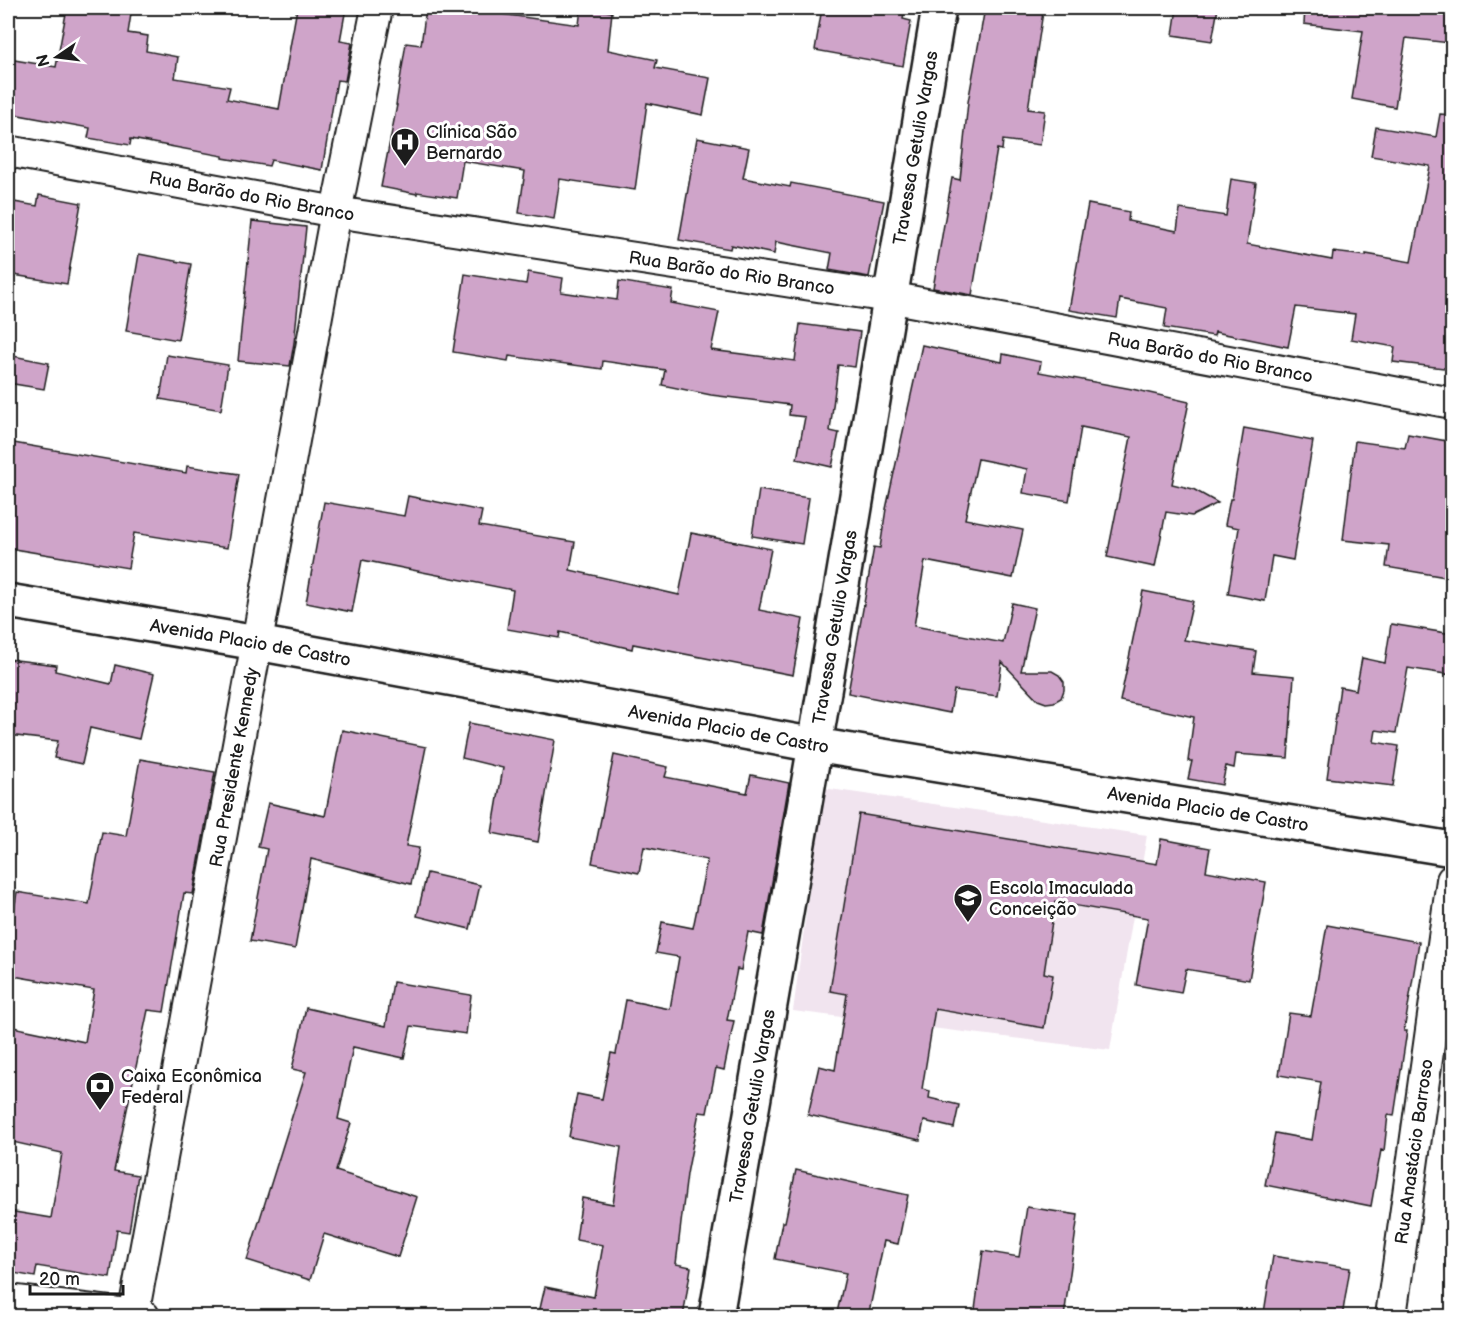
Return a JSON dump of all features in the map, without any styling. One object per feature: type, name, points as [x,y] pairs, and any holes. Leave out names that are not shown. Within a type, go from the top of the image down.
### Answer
[{"type":"street","name":"Rua Presidente Kennedy","points":[[137,1316],[336,212],[377,8]]},
{"type":"street","name":"Travessa Getulio Vargas","points":[[716,1317],[939,8]]},
{"type":"street","name":"Rua Barão do Rio Branco","points":[[8,151],[336,212],[889,297],[1452,403]]},
{"type":"street","name":"Avenida Placio de Castro","points":[[8,601],[258,643],[815,745],[1452,849]]},
{"type":"street","name":"Rua Anastácio Barroso","points":[[1391,1317],[1452,880]]},
{"type":"street","points":[[8,1300],[137,1316]]},
{"type":"shaded area","name":"Escola Imaculada Conceição","points":[[823,788],[1147,835],[1110,1050],[793,1011]]},
{"type":"building","points":[[67,8],[132,8],[128,33],[148,36],[146,51],[178,57],[175,78],[230,87],[227,99],[279,109],[297,8],[346,8],[340,41],[352,43],[345,81],[337,80],[322,170],[271,160],[269,166],[131,139],[130,145],[88,138],[90,128],[8,113],[8,59],[56,67]]},
{"type":"building","points":[[426,8],[458,8],[579,25],[581,8],[612,12],[608,50],[657,60],[655,68],[710,78],[703,115],[647,103],[635,190],[560,179],[554,219],[519,213],[525,171],[463,161],[457,198],[381,187],[406,43],[421,45]]},
{"type":"building","points":[[822,8],[905,8],[903,19],[911,21],[903,66],[815,50]]},
{"type":"building","points":[[985,8],[1017,8],[1043,12],[1028,109],[1045,111],[1040,145],[1003,140],[1002,150],[997,149],[972,295],[933,288],[952,178],[960,180],[968,102]]},
{"type":"building","points":[[1177,8],[1218,8],[1212,41],[1173,35]]},
{"type":"building","points":[[1305,8],[1452,8],[1450,43],[1406,38],[1395,107],[1352,99],[1363,31],[1304,24]]},
{"type":"building","points":[[1440,114],[1452,115],[1452,369],[1393,362],[1395,347],[1351,339],[1355,314],[1296,307],[1288,347],[1215,332],[1214,336],[1164,328],[1167,308],[1120,299],[1117,318],[1069,310],[1088,204],[1129,212],[1128,221],[1177,231],[1180,209],[1226,216],[1231,179],[1256,183],[1247,244],[1332,260],[1333,252],[1366,256],[1366,254],[1411,262],[1430,166],[1371,156],[1376,127],[1436,137]]},
{"type":"building","points":[[697,138],[749,148],[743,178],[790,187],[791,183],[884,201],[869,277],[829,270],[832,253],[776,242],[774,254],[731,245],[730,249],[679,240]]},
{"type":"building","points":[[39,195],[81,203],[67,284],[8,274],[8,201],[37,206]]},
{"type":"building","points":[[252,221],[306,227],[290,366],[238,361]]},
{"type":"building","points":[[139,254],[191,264],[178,340],[126,331]]},
{"type":"building","points":[[528,272],[563,278],[561,292],[617,300],[619,281],[673,290],[671,303],[719,312],[711,350],[795,361],[800,324],[860,332],[855,367],[838,365],[830,431],[839,433],[832,467],[797,459],[805,417],[789,415],[790,405],[711,395],[662,385],[665,370],[603,361],[602,369],[509,356],[508,361],[453,352],[465,274],[526,284]]},
{"type":"building","points":[[922,345],[1002,362],[1003,354],[1041,362],[1039,372],[1189,402],[1172,484],[1193,489],[1218,503],[1192,516],[1166,512],[1155,567],[1107,557],[1131,437],[1081,427],[1069,501],[1023,493],[1027,469],[978,459],[965,519],[1023,530],[1013,578],[925,561],[914,626],[1003,643],[1012,603],[1035,608],[1021,671],[1052,671],[1059,675],[1064,682],[1064,690],[1061,698],[1054,702],[1046,703],[1038,700],[1002,662],[997,696],[954,690],[950,713],[848,693],[874,547],[880,548],[886,509]]},
{"type":"building","points":[[8,355],[49,363],[44,389],[8,383]]},
{"type":"building","points":[[167,355],[228,365],[221,410],[160,399]]},
{"type":"building","points":[[1244,428],[1313,441],[1293,560],[1272,556],[1265,601],[1228,594],[1239,528],[1225,525],[1230,499],[1232,499]]},
{"type":"building","points":[[1408,434],[1452,442],[1452,578],[1386,567],[1389,545],[1343,540],[1355,441],[1405,448]]},
{"type":"building","points":[[8,442],[186,473],[187,466],[239,474],[227,548],[134,533],[128,568],[8,548]]},
{"type":"building","points":[[759,490],[809,498],[802,544],[752,536]]},
{"type":"building","points":[[408,496],[482,511],[479,526],[575,542],[570,570],[679,595],[691,533],[771,549],[759,610],[803,619],[793,675],[633,644],[632,649],[560,632],[559,638],[507,629],[513,590],[362,560],[352,612],[306,603],[324,502],[404,516]]},
{"type":"building","points":[[1143,591],[1193,601],[1184,640],[1256,651],[1253,672],[1294,676],[1288,758],[1236,754],[1234,768],[1226,766],[1222,785],[1188,779],[1192,761],[1188,761],[1194,717],[1120,701]]},
{"type":"building","points":[[1391,624],[1452,634],[1452,675],[1408,668],[1396,733],[1376,730],[1374,742],[1399,746],[1393,786],[1327,778],[1340,687],[1356,690],[1362,658],[1385,663]]},
{"type":"building","points":[[8,659],[56,665],[55,671],[111,684],[115,665],[154,674],[139,739],[90,728],[82,764],[54,758],[58,741],[8,735]]},
{"type":"building","points":[[469,723],[555,740],[538,842],[492,833],[503,768],[462,758]]},
{"type":"building","points":[[342,730],[426,747],[406,846],[419,848],[411,884],[311,859],[295,949],[250,941],[267,849],[258,847],[268,803],[325,816]]},
{"type":"building","points":[[614,755],[668,767],[665,777],[747,793],[751,775],[789,783],[763,935],[748,932],[741,970],[737,969],[727,1020],[734,1021],[724,1070],[716,1068],[707,1113],[699,1112],[687,1174],[676,1264],[691,1267],[683,1317],[538,1317],[545,1287],[594,1297],[603,1245],[576,1240],[582,1198],[613,1204],[621,1147],[569,1137],[577,1094],[602,1099],[611,1053],[616,1054],[626,1000],[670,1009],[679,957],[656,953],[662,922],[693,928],[707,860],[644,847],[639,873],[592,863]]},
{"type":"building","points":[[140,759],[215,772],[193,894],[184,893],[164,1012],[148,1010],[114,1171],[138,1175],[129,1232],[117,1230],[110,1278],[37,1266],[35,1277],[8,1272],[8,1211],[51,1218],[62,1153],[8,1141],[8,1026],[85,1042],[94,990],[8,975],[8,949],[17,892],[89,904],[102,832],[126,836]]},
{"type":"building","name":"Escola Imaculada Conceição","points":[[859,814],[1157,864],[1161,839],[1210,848],[1206,871],[1266,882],[1249,980],[1186,969],[1181,993],[1136,985],[1148,918],[1055,902],[1044,973],[1053,975],[1044,1028],[935,1009],[922,1089],[930,1091],[929,1098],[959,1105],[954,1128],[924,1121],[920,1140],[808,1115],[819,1066],[835,1070],[847,994],[830,991]]},
{"type":"building","points":[[427,873],[480,885],[470,929],[417,916]]},
{"type":"building","points":[[1327,925],[1419,942],[1404,1031],[1407,1031],[1394,1116],[1388,1115],[1384,1151],[1381,1150],[1371,1206],[1265,1185],[1275,1133],[1312,1140],[1321,1082],[1279,1075],[1289,1013],[1311,1016]]},
{"type":"building","points":[[393,982],[471,995],[466,1034],[411,1026],[404,1058],[353,1047],[338,1119],[351,1123],[336,1171],[417,1197],[398,1257],[324,1234],[310,1280],[247,1260],[306,1072],[292,1069],[306,1008],[386,1026]]},
{"type":"building","points":[[796,1170],[908,1195],[898,1244],[884,1241],[868,1317],[836,1317],[846,1273],[775,1259]]},
{"type":"building","points":[[1027,1207],[1078,1215],[1064,1317],[974,1317],[983,1251],[1019,1257]]},
{"type":"building","points":[[1273,1256],[1350,1268],[1342,1317],[1287,1317],[1264,1313]]},
{"type":"place","name":"Clínica São Bernardo","points":[[405,168]]},
{"type":"place","name":"Escola Imaculada Conceição","points":[[968,924]]},
{"type":"place","name":"Caixa Econômica Federal","points":[[100,1112]]}]
